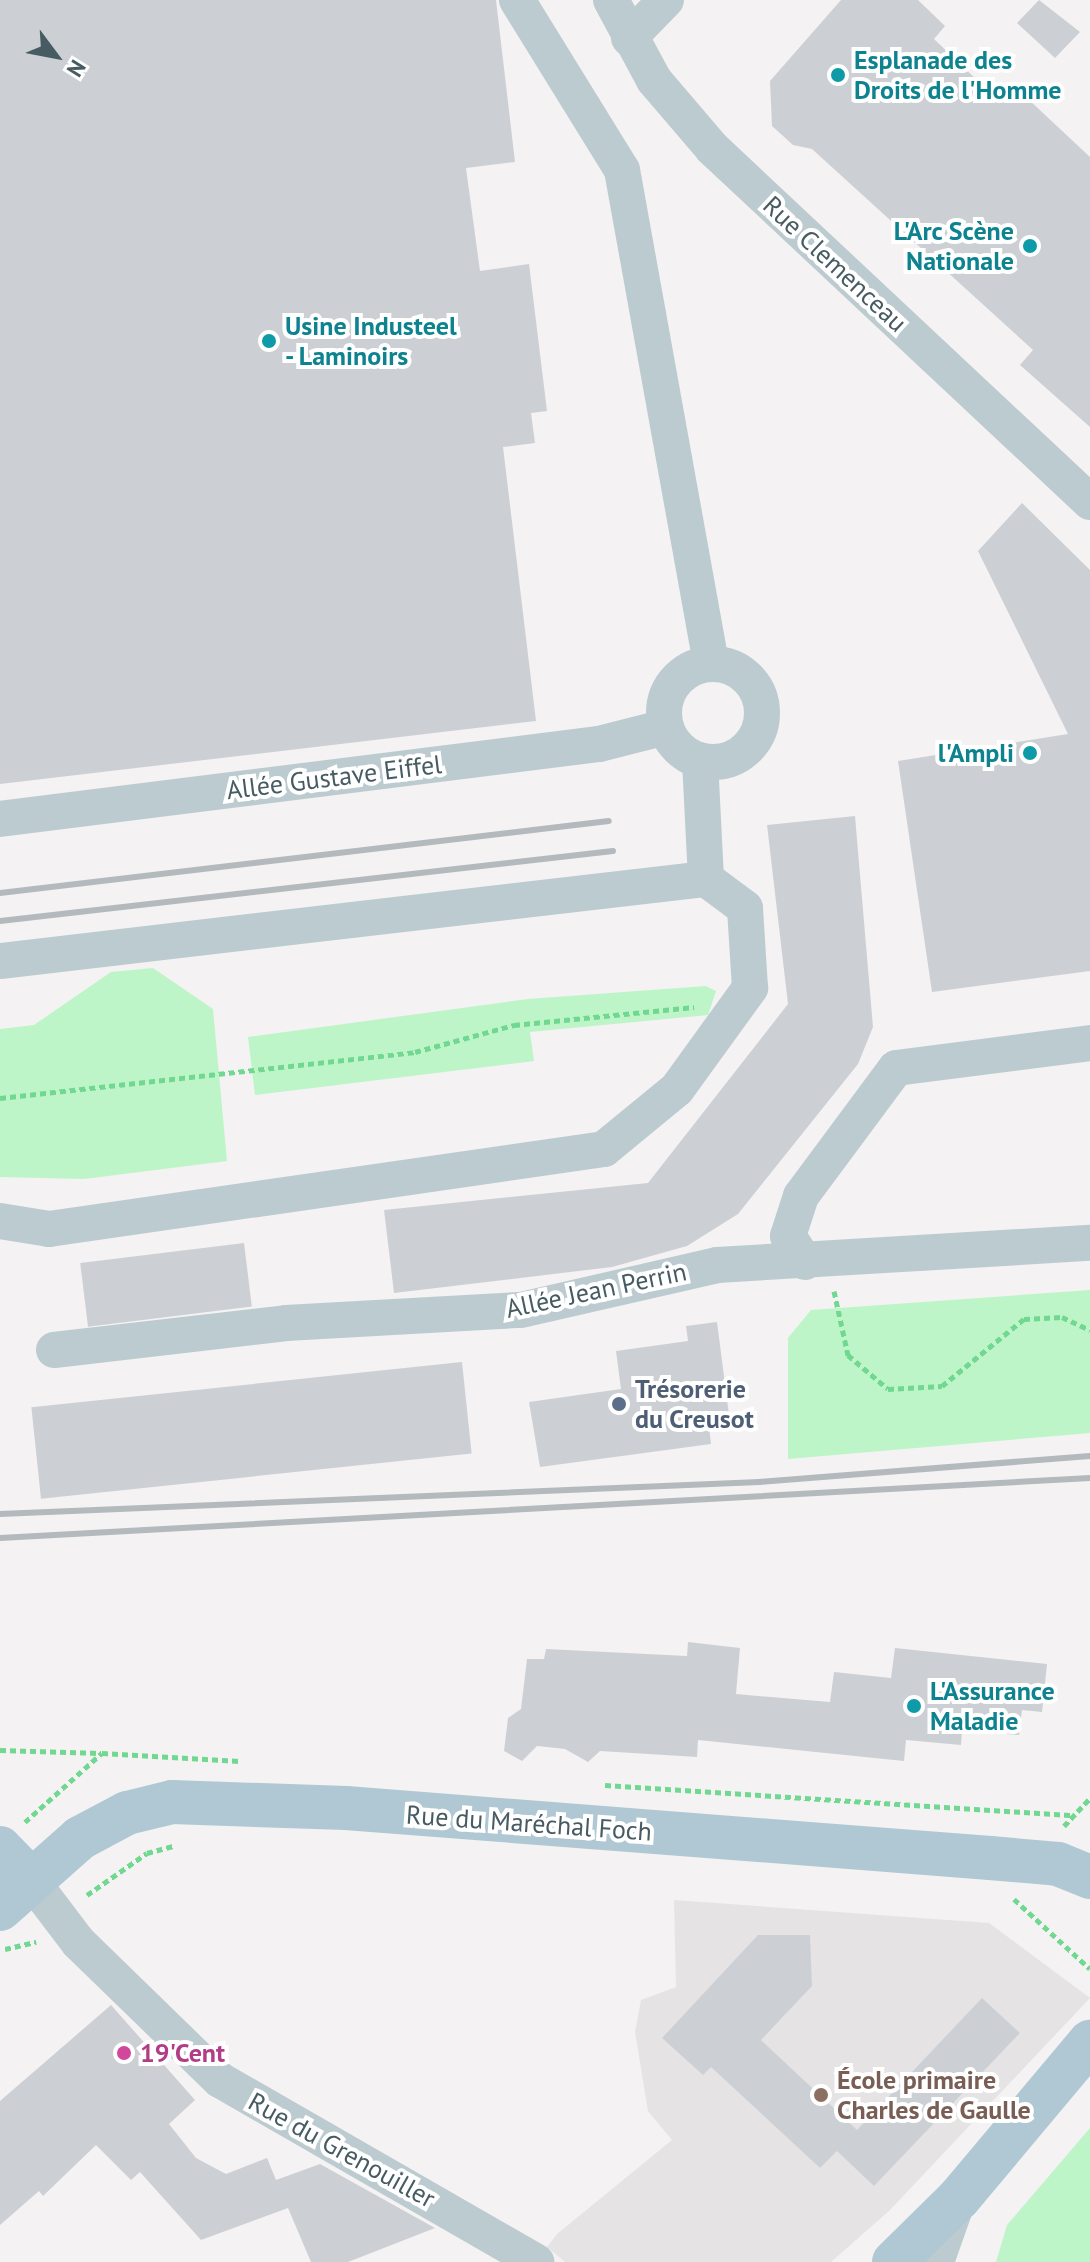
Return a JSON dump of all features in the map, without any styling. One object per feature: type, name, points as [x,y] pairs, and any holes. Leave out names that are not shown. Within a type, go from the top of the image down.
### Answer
[{"type":"main road","name":"Rue du Maréchal Foch","points":[[0,1909],[80,1838],[127,1813],[172,1802],[230,1802],[1058,1864],[1090,1877]]},
{"type":"main road","points":[[0,1848],[31,1880]]},
{"type":"main road","points":[[894,2262],[959,2198],[1090,2042]]},
{"type":"street","points":[[517,0],[622,170],[711,663]]},
{"type":"street","name":"Rue Clemenceau","points":[[611,0],[629,38],[712,148],[1090,502]]},
{"type":"street","points":[[629,38],[666,0]]},
{"type":"street","points":[[711,663],[752,682],[763,711],[744,751],[700,760],[673,742],[666,727],[673,684],[711,663]]},
{"type":"street","name":"Allée Gustave Eiffel","points":[[0,819],[599,744],[666,727]]},
{"type":"street","points":[[700,760],[706,879]]},
{"type":"street","points":[[0,961],[706,879],[745,908],[750,988],[677,1089],[604,1149],[49,1229],[0,1221]]},
{"type":"street","points":[[818,1262],[788,1236],[801,1196],[896,1068],[1090,1043]]},
{"type":"street","name":"Allée Jean Perrin","points":[[54,1350],[286,1323],[521,1310],[717,1265],[818,1262],[1090,1243]]},
{"type":"street","name":"Rue du Grenouiller","points":[[31,1880],[62,1919],[220,2080],[536,2262]]},
{"type":"street","points":[[936,2262],[959,2198]]},
{"type":"path","points":[[0,1098],[415,1052],[514,1025],[709,1005],[750,988]]},
{"type":"path","points":[[818,1262],[848,1355],[888,1389],[942,1386],[1024,1319],[1062,1317],[1090,1330]]},
{"type":"path","points":[[0,1750],[102,1753]]},
{"type":"path","points":[[1058,1833],[1090,1798]]},
{"type":"path","points":[[0,1948],[28,1949],[103,1879],[147,1853],[185,1843]]},
{"type":"path","points":[[1002,1890],[1090,1969]]},
{"type":"shaded area","name":"École primaire Charles de Gaulle","points":[[674,1900],[989,1923],[1090,1998],[890,2210],[831,2262],[565,2262],[547,2247],[557,2234],[672,2140],[648,2111],[635,2032],[641,2000],[676,1987]]},
{"type":"green space","points":[[153,968],[213,1009],[227,1161],[84,1179],[0,1177],[0,1029],[34,1025],[111,972]]},
{"type":"green space","points":[[706,986],[716,991],[708,1015],[530,1032],[534,1061],[255,1095],[248,1037],[528,999]]},
{"type":"green space","points":[[1090,1290],[1090,1433],[788,1459],[788,1338],[811,1310]]},
{"type":"green space","points":[[1090,2128],[1090,2262],[996,2262],[1007,2225]]},
{"type":"building","name":"Usine Industeel - Laminoirs","points":[[0,0],[496,0],[515,162],[466,168],[480,271],[529,264],[547,411],[531,413],[535,443],[503,447],[536,721],[0,784]]},
{"type":"building","points":[[841,0],[918,0],[945,26],[934,39],[998,100],[1013,85],[1090,157],[1090,427],[1020,365],[1033,350],[812,149],[793,145],[772,126],[770,81]]},
{"type":"building","points":[[1039,0],[1080,32],[1055,58],[1017,23]]},
{"type":"building","points":[[1022,503],[1090,570],[1090,971],[932,992],[898,761],[1068,734],[978,551]]},
{"type":"building","points":[[855,816],[873,1027],[858,1064],[738,1214],[687,1246],[612,1267],[394,1293],[384,1210],[648,1183],[788,1004],[767,825]]},
{"type":"building","points":[[244,1243],[252,1307],[88,1327],[80,1263]]},
{"type":"building","points":[[717,1322],[729,1415],[708,1418],[711,1444],[540,1467],[529,1402],[621,1389],[616,1351],[688,1341],[686,1326]]},
{"type":"building","points":[[462,1362],[472,1453],[41,1499],[31,1407]]},
{"type":"building","points":[[688,1642],[740,1648],[736,1694],[830,1702],[834,1672],[891,1678],[895,1648],[1047,1664],[1042,1712],[1022,1710],[1019,1735],[962,1730],[961,1745],[906,1740],[904,1761],[698,1740],[697,1757],[600,1751],[588,1762],[565,1749],[537,1746],[522,1761],[504,1751],[508,1718],[521,1709],[527,1659],[544,1659],[546,1649],[687,1656]]},
{"type":"building","points":[[758,1935],[810,1935],[812,1986],[761,2040],[857,2130],[982,1998],[1020,2033],[874,2186],[837,2151],[820,2168],[711,2067],[703,2075],[662,2038]]},
{"type":"building","points":[[111,2005],[195,2100],[169,2124],[196,2158],[226,2174],[267,2158],[276,2180],[320,2164],[435,2228],[348,2262],[311,2262],[288,2208],[201,2240],[140,2172],[131,2180],[96,2145],[43,2196],[39,2191],[0,2225],[0,2101]]},
{"type":"railway","points":[[0,893],[609,821]]},
{"type":"railway","points":[[0,921],[613,851]]},
{"type":"railway","points":[[0,1514],[759,1482],[1090,1456]]},
{"type":"railway","points":[[0,1538],[1090,1478]]},
{"type":"place","name":"Esplanade des Droits de l'Homme","points":[[838,75]]},
{"type":"place","name":"L'Arc Scène Nationale","points":[[1030,246]]},
{"type":"place","name":"Usine Industeel - Laminoirs","points":[[269,341]]},
{"type":"place","name":"l'Ampli","points":[[1030,753]]},
{"type":"place","name":"Trésorerie du Creusot","points":[[619,1404]]},
{"type":"place","name":"L'Assurance Maladie","points":[[914,1706]]},
{"type":"place","name":"19'Cent","points":[[124,2053]]},
{"type":"place","name":"École primaire Charles de Gaulle","points":[[821,2095]]}]
